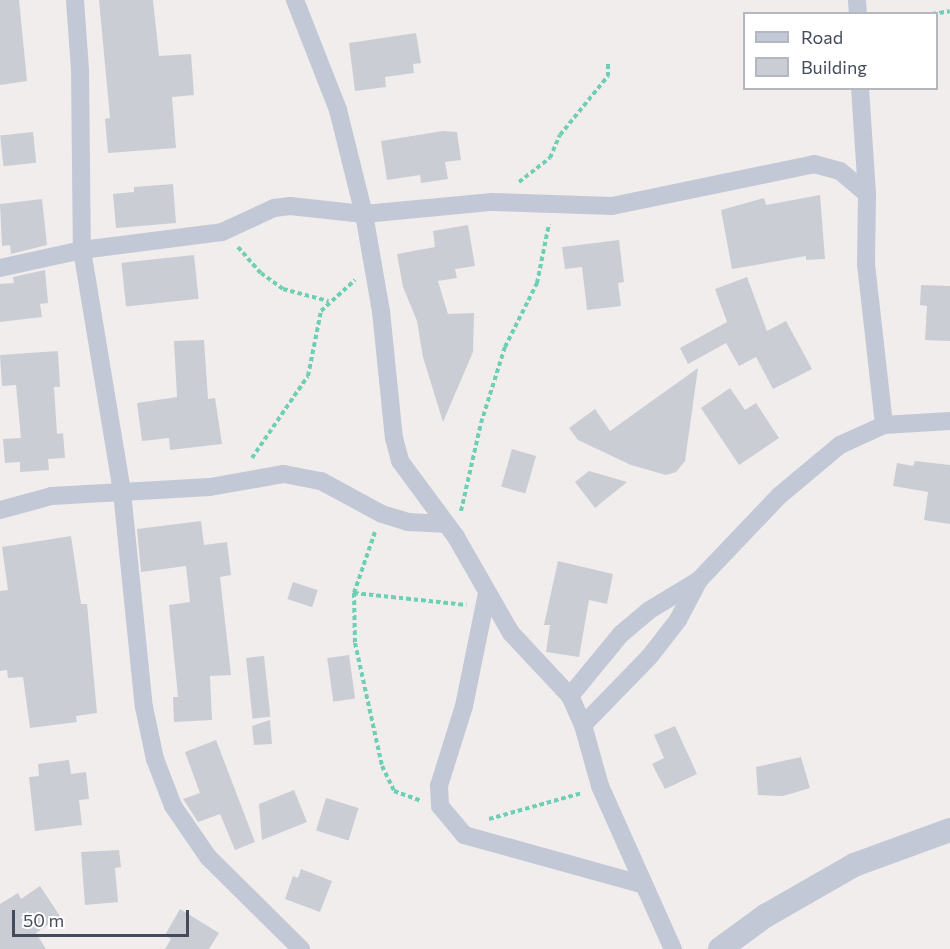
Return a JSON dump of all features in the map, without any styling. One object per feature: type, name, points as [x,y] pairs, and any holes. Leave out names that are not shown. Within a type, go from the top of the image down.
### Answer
[{"type":"street","points":[[75,0],[80,70],[82,250],[123,492],[144,707],[155,759],[173,806],[208,857],[301,949]]},
{"type":"street","points":[[295,0],[338,110],[364,214],[381,311],[397,452],[450,530],[485,600],[511,633],[570,696],[583,725],[600,786],[641,884],[673,949]]},
{"type":"street","points":[[860,90],[867,194],[866,264],[884,424]]},
{"type":"street","points":[[0,268],[82,250],[222,232],[274,208],[364,214],[505,202],[553,206],[639,203],[766,171],[814,164],[840,171],[867,194]]},
{"type":"street","points":[[583,725],[664,638],[699,580],[778,496],[840,445],[884,424],[950,421]]},
{"type":"street","points":[[0,510],[52,496],[210,487],[296,474],[321,481],[382,514],[408,522],[450,530]]},
{"type":"street","points":[[570,696],[621,634],[648,612],[699,580]]},
{"type":"street","points":[[485,600],[464,706],[439,786],[440,806],[464,835],[641,884]]},
{"type":"street","points":[[720,949],[765,916],[854,865],[950,830]]},
{"type":"path","points":[[505,202],[515,186],[550,158],[560,135],[608,76],[608,64]]},
{"type":"path","points":[[450,530],[505,347],[537,283],[553,206]]},
{"type":"path","points":[[222,232],[261,273],[283,289],[329,302]]},
{"type":"path","points":[[244,466],[256,454],[308,376],[319,317],[329,302],[372,267]]},
{"type":"path","points":[[382,514],[354,592],[355,643],[382,766],[394,791],[408,799],[440,806]]},
{"type":"path","points":[[354,592],[485,600]]},
{"type":"path","points":[[464,835],[501,814],[600,786]]},
{"type":"building","points":[[0,0],[19,0],[27,81],[0,85]]},
{"type":"building","points":[[99,0],[153,0],[159,56],[191,54],[194,95],[172,97],[176,148],[108,153],[105,119],[110,118]]},
{"type":"building","points":[[416,33],[421,63],[413,64],[414,73],[385,77],[386,87],[355,91],[349,43]]},
{"type":"building","points":[[443,131],[457,132],[461,160],[445,162],[448,179],[421,183],[420,175],[387,180],[381,141]]},
{"type":"building","points":[[33,132],[36,163],[3,166],[0,135]]},
{"type":"building","points":[[173,184],[176,223],[116,228],[113,194],[134,192],[134,187]]},
{"type":"building","points":[[820,195],[825,259],[806,260],[806,256],[732,269],[721,210],[764,198],[766,205]]},
{"type":"building","points":[[42,199],[47,245],[11,254],[10,245],[2,246],[0,204]]},
{"type":"building","points":[[468,225],[475,266],[455,269],[457,278],[438,281],[448,314],[474,313],[473,352],[443,422],[423,357],[417,321],[403,287],[397,254],[435,247],[433,231]]},
{"type":"building","points":[[619,240],[624,282],[618,283],[621,306],[587,310],[582,267],[565,269],[562,247]]},
{"type":"building","points":[[194,255],[199,299],[126,306],[121,263]]},
{"type":"building","points":[[45,270],[48,303],[40,304],[42,317],[0,322],[0,284],[14,283],[13,277]]},
{"type":"building","points":[[747,277],[767,331],[786,321],[812,369],[773,389],[756,357],[739,366],[726,343],[688,364],[680,348],[727,322],[715,289]]},
{"type":"building","points":[[921,285],[950,286],[950,341],[925,340],[927,306],[920,305]]},
{"type":"building","points":[[204,340],[208,399],[215,398],[222,444],[170,450],[169,438],[142,441],[137,403],[177,397],[174,341]]},
{"type":"building","points":[[58,351],[60,387],[54,387],[57,434],[63,433],[65,458],[48,459],[49,470],[20,472],[20,462],[5,463],[3,439],[21,438],[16,385],[2,386],[0,355]]},
{"type":"building","points":[[698,368],[685,461],[676,472],[666,475],[631,465],[578,440],[569,428],[595,409],[610,431]]},
{"type":"building","points":[[730,388],[745,410],[756,403],[779,438],[739,465],[701,408]]},
{"type":"building","points":[[512,449],[536,456],[525,493],[501,486]]},
{"type":"building","points":[[915,461],[950,465],[950,524],[924,520],[928,492],[893,486],[897,463],[913,466]]},
{"type":"building","points":[[589,471],[627,482],[595,508],[575,482]]},
{"type":"building","points":[[201,521],[204,545],[227,542],[231,575],[220,577],[231,675],[210,676],[212,720],[174,722],[173,697],[178,697],[169,605],[190,602],[186,566],[141,572],[137,529]]},
{"type":"building","points":[[71,536],[81,604],[87,604],[97,713],[76,716],[77,722],[30,728],[23,677],[8,678],[7,670],[0,671],[0,591],[8,590],[2,547]]},
{"type":"building","points":[[558,561],[613,574],[607,604],[589,600],[579,657],[546,652],[550,625],[544,625]]},
{"type":"building","points":[[293,582],[318,590],[312,607],[287,599]]},
{"type":"building","points":[[349,655],[355,699],[333,702],[327,658]]},
{"type":"building","points":[[264,656],[270,717],[252,719],[246,658]]},
{"type":"building","points":[[270,720],[272,744],[254,745],[252,726]]},
{"type":"building","points":[[675,726],[697,774],[665,789],[652,764],[664,758],[654,735]]},
{"type":"building","points":[[216,740],[255,842],[235,850],[220,814],[198,822],[183,799],[200,793],[185,752]]},
{"type":"building","points":[[801,757],[810,788],[783,796],[758,795],[756,767]]},
{"type":"building","points":[[69,760],[71,774],[86,772],[89,799],[79,800],[82,825],[35,831],[29,777],[39,776],[38,764]]},
{"type":"building","points":[[294,790],[307,822],[262,840],[259,804]]},
{"type":"building","points":[[326,798],[359,808],[349,840],[316,831]]},
{"type":"building","points":[[119,850],[121,867],[115,868],[118,902],[85,905],[81,852]]},
{"type":"building","points":[[301,869],[332,881],[320,912],[285,899],[293,876],[298,878]]},
{"type":"building","points":[[40,886],[60,916],[36,933],[46,949],[0,949],[0,904],[18,893],[21,899]]},
{"type":"building","points":[[180,909],[219,933],[209,949],[165,949],[171,939],[165,935]]}]
